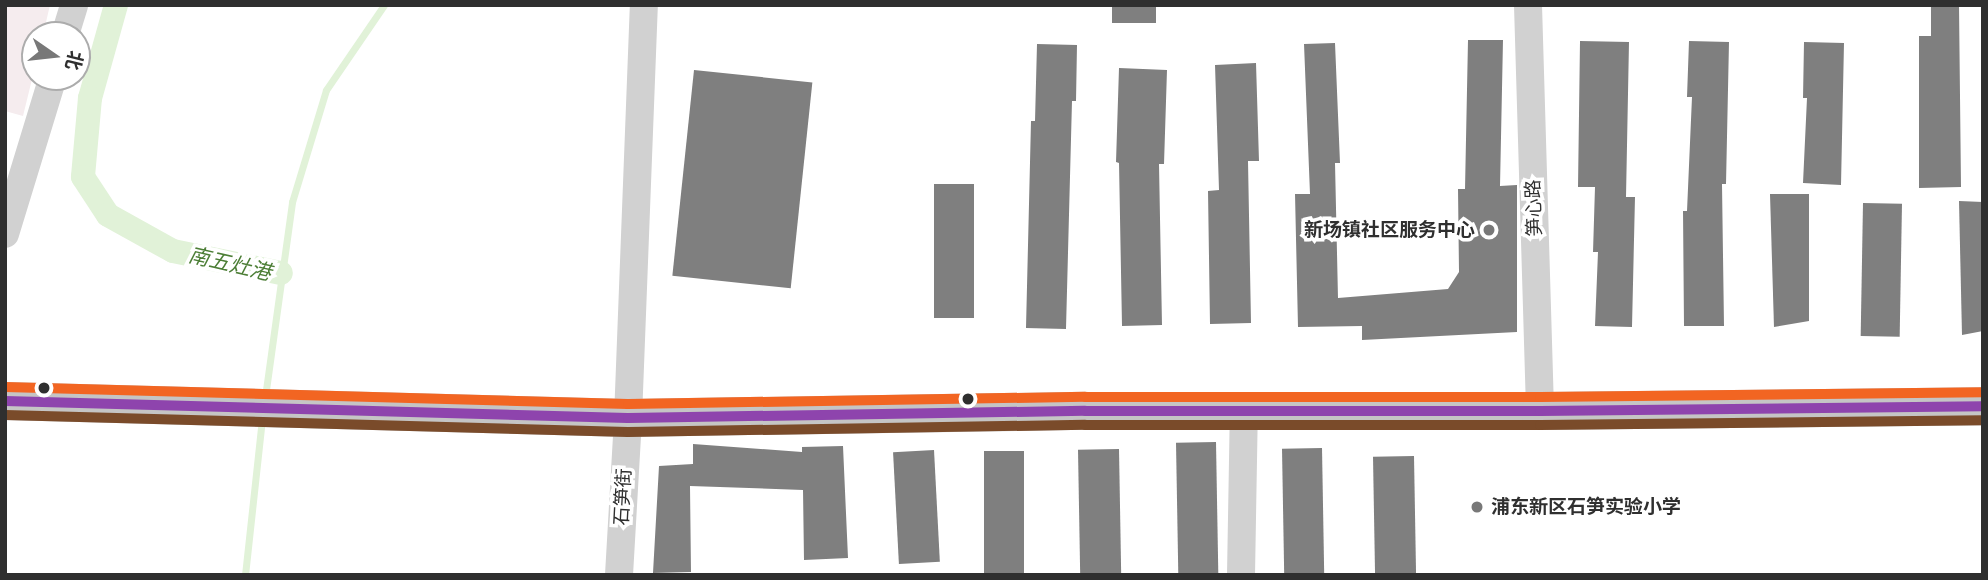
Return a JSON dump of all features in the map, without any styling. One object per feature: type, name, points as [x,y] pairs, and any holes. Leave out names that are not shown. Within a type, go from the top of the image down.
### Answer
[{"type":"main road","points":[[5,401],[327,407],[628,418],[1983,405]]},
{"type":"street","name":"石笋街","points":[[619,575],[628,418],[644,5]]},
{"type":"street","name":"笋心路","points":[[1528,5],[1540,411]]},
{"type":"street","points":[[5,234],[49,91]]},
{"type":"street","points":[[1241,575],[1244,411]]},
{"type":"shaded area","points":[[5,5],[50,5],[46,21],[21,21],[21,91],[29,91],[23,116],[5,111]]},
{"type":"building","points":[[1112,5],[1156,5],[1156,23],[1112,23]]},
{"type":"building","points":[[1931,5],[1959,5],[1961,187],[1919,188],[1919,36],[1931,36]]},
{"type":"building","points":[[1468,40],[1503,40],[1500,186],[1517,185],[1517,332],[1362,340],[1362,326],[1298,327],[1295,194],[1310,194],[1304,44],[1335,43],[1340,163],[1335,163],[1338,298],[1448,289],[1459,272],[1458,189],[1465,189]]},
{"type":"building","points":[[1580,41],[1629,42],[1626,197],[1635,197],[1632,327],[1595,326],[1598,252],[1593,252],[1595,187],[1578,187]]},
{"type":"building","points":[[1689,41],[1729,42],[1726,184],[1722,184],[1724,326],[1684,326],[1683,211],[1687,211],[1692,97],[1687,97]]},
{"type":"building","points":[[1804,42],[1844,43],[1841,185],[1803,183],[1807,98],[1803,98]]},
{"type":"building","points":[[1037,44],[1077,45],[1076,101],[1072,101],[1066,329],[1026,328],[1031,121],[1035,121]]},
{"type":"building","points":[[1256,63],[1259,161],[1248,161],[1251,323],[1210,324],[1208,191],[1219,190],[1215,65]]},
{"type":"building","points":[[1119,68],[1167,70],[1164,164],[1159,164],[1162,325],[1122,326],[1119,163],[1116,162]]},
{"type":"building","points":[[694,70],[812,82],[791,288],[672,276]]},
{"type":"building","points":[[934,184],[974,184],[974,318],[934,318]]},
{"type":"building","points":[[1770,194],[1809,194],[1809,321],[1774,327]]},
{"type":"building","points":[[1959,201],[1983,202],[1983,331],[1962,335]]},
{"type":"building","points":[[1863,203],[1902,204],[1900,337],[1861,336]]},
{"type":"building","points":[[1216,442],[1218,575],[1178,575],[1176,443]]},
{"type":"building","points":[[693,444],[802,452],[802,447],[843,446],[848,558],[804,560],[803,490],[690,486],[691,572],[653,573],[659,466],[693,464]]},
{"type":"building","points":[[1322,448],[1324,575],[1284,575],[1282,449]]},
{"type":"building","points":[[1119,449],[1121,575],[1080,575],[1078,450]]},
{"type":"building","points":[[934,450],[940,562],[899,564],[893,452]]},
{"type":"building","points":[[984,451],[1024,451],[1024,575],[984,575]]},
{"type":"building","points":[[1414,456],[1416,575],[1375,575],[1373,457]]},
{"type":"waterway","name":"南五灶港","points":[[116,5],[90,98],[83,177],[108,215],[173,251],[281,273]]},
{"type":"waterway","points":[[265,397],[292,202],[326,90],[384,5]]},
{"type":"waterway","name":"南五灶港","points":[[245,575],[262,419]]},
{"type":"transit line","points":[[5,387],[628,404],[1085,397],[1540,397],[1983,392]]},
{"type":"transit line","points":[[5,401],[628,418],[1085,411],[1540,411],[1983,406]]},
{"type":"transit line","points":[[5,415],[628,432],[1085,425],[1540,425],[1983,420]]},
{"type":"place","name":"新场镇社区服务中心","points":[[1489,230]]},
{"type":"place","name":"浦东新区石笋实验小学","points":[[1477,507]]}]
